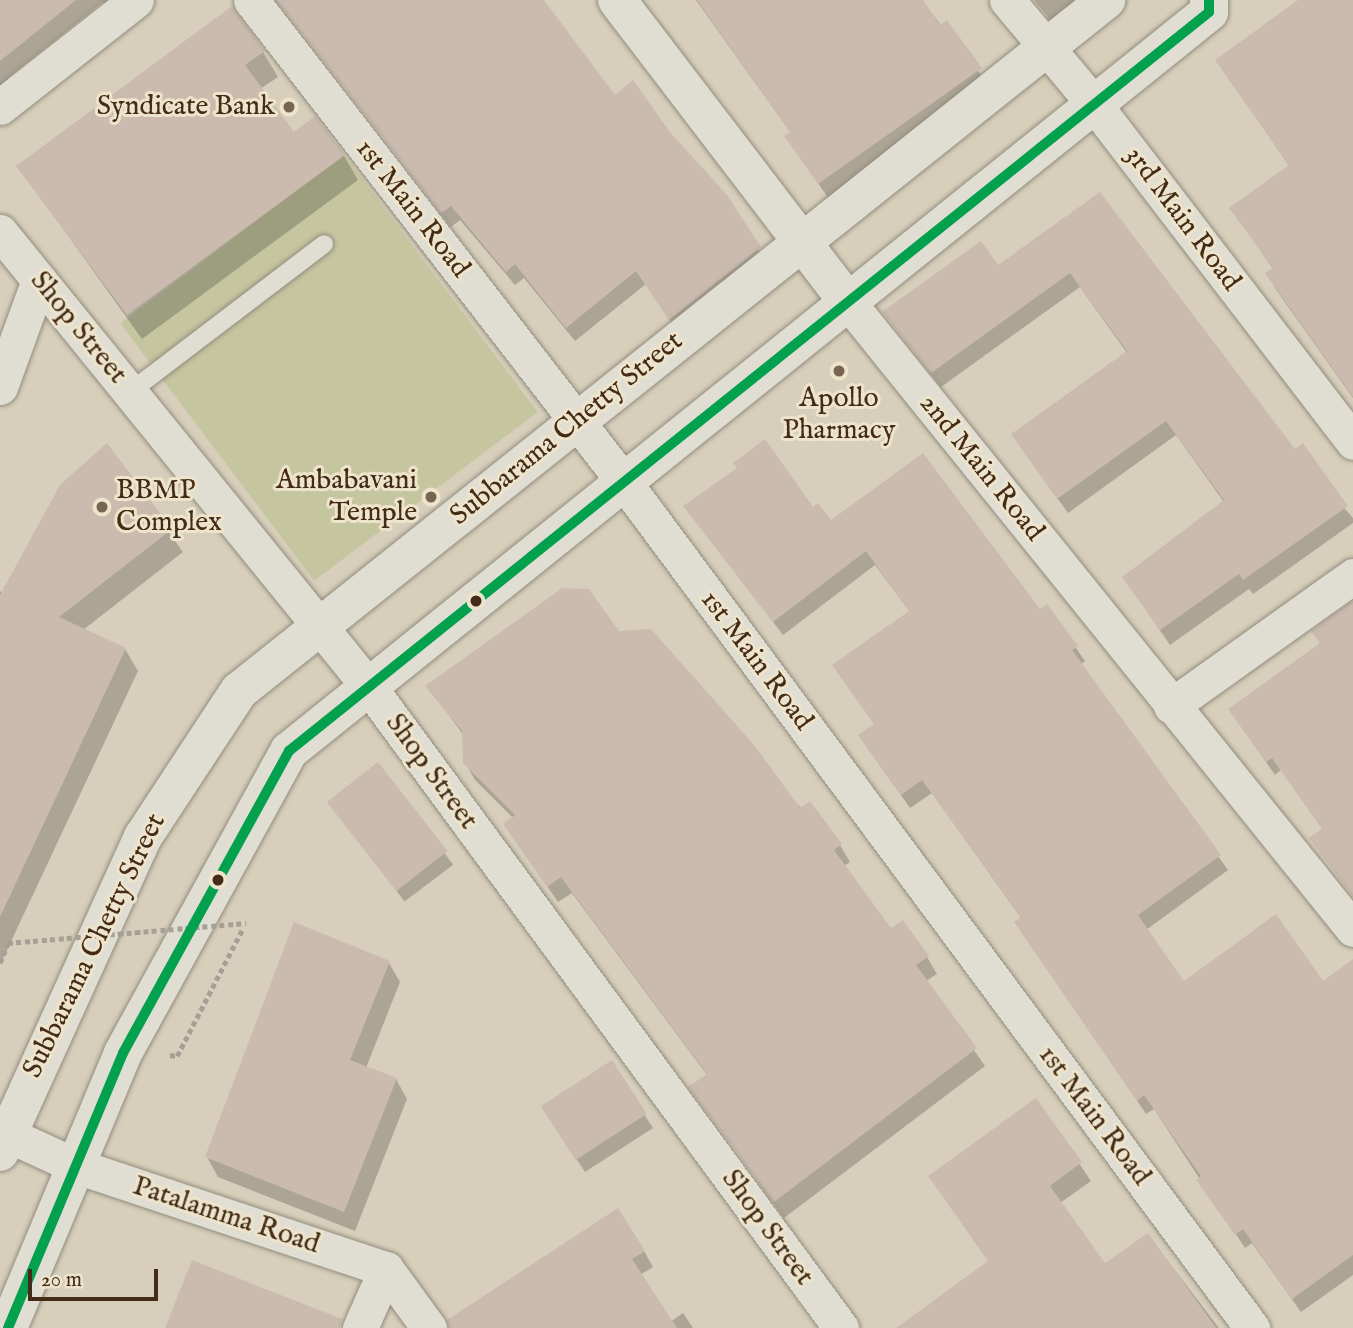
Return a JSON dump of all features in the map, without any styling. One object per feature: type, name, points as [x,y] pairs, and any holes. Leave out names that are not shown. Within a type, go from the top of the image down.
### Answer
[{"type":"main road","name":"2nd Main Road","points":[[617,0],[848,302]]},
{"type":"main road","name":"Subbarama Chetty Street","points":[[2,1139],[143,837],[239,691],[1106,0]]},
{"type":"main road","points":[[8,1328],[123,1053],[289,751],[1209,12],[1209,0]]},
{"type":"street","points":[[0,107],[136,0]]},
{"type":"street","name":"1st Main Road","points":[[251,0],[624,482],[1252,1328]]},
{"type":"street","name":"3rd Main Road","points":[[1007,0],[1094,104],[1353,442]]},
{"type":"street","name":"Shop Street","points":[[0,232],[369,687],[841,1328]]},
{"type":"street","points":[[0,387],[38,280]]},
{"type":"street","name":"2nd Main Road","points":[[848,302],[1353,929]]},
{"type":"street","points":[[1171,706],[1353,576]]},
{"type":"street","name":"Patalamma Road","points":[[2,1139],[386,1269]]},
{"type":"street","points":[[360,1328],[386,1269]]},
{"type":"street","points":[[386,1269],[429,1328]]},
{"type":"lane","points":[[130,392],[324,244]]},
{"type":"path","points":[[0,963],[8,943],[246,923],[177,1056]]},
{"type":"green space","points":[[344,155],[538,412],[314,581],[120,324]]},
{"type":"building","points":[[0,0],[76,0],[0,61]]},
{"type":"building","points":[[276,0],[544,0],[615,95],[633,80],[669,131],[727,195],[761,247],[669,320],[636,271],[566,328],[515,264],[506,272],[451,206],[441,213]]},
{"type":"building","points":[[697,0],[923,0],[940,25],[947,20],[982,68],[818,184],[784,136],[790,132]]},
{"type":"building","points":[[1298,0],[1353,0],[1353,397],[1265,273],[1273,268],[1229,208],[1289,165],[1215,60]]},
{"type":"building","points":[[232,6],[265,51],[245,65],[294,132],[315,116],[345,155],[127,315],[16,166]]},
{"type":"building","points":[[1100,192],[1295,449],[1303,443],[1348,506],[1243,580],[1239,574],[1160,630],[1122,577],[1224,500],[1166,421],[1057,499],[1011,434],[1127,351],[1070,273],[931,373],[882,312],[981,241],[998,265]]},
{"type":"building","points":[[765,439],[813,507],[818,503],[831,520],[923,453],[1040,609],[1047,604],[1078,646],[1072,650],[1221,855],[1138,915],[1184,981],[1276,914],[1323,981],[1353,959],[1353,1255],[1292,1299],[1243,1229],[1235,1235],[1196,1180],[1201,1176],[1144,1095],[1137,1101],[1014,922],[1021,917],[922,780],[901,795],[858,735],[874,724],[832,665],[909,611],[866,551],[773,622],[683,506],[737,468],[733,463]]},
{"type":"building","points":[[107,443],[172,529],[59,617],[126,648],[0,917],[0,595],[60,485]]},
{"type":"building","points":[[562,588],[589,589],[619,631],[651,629],[755,746],[800,808],[810,801],[842,844],[834,850],[891,928],[903,920],[929,956],[916,965],[977,1048],[774,1202],[688,1087],[707,1074],[561,877],[547,887],[503,824],[515,815],[463,763],[462,731],[425,686]]},
{"type":"building","points":[[1353,601],[1353,897],[1309,838],[1322,829],[1272,758],[1266,762],[1228,709],[1320,643],[1311,631]]},
{"type":"building","points":[[378,762],[448,851],[396,891],[327,802]]},
{"type":"building","points":[[294,922],[390,961],[350,1060],[397,1078],[344,1212],[205,1157]]},
{"type":"building","points":[[612,1060],[647,1114],[576,1160],[541,1106]]},
{"type":"building","points":[[1036,1098],[1082,1162],[1050,1186],[1105,1263],[1148,1233],[1216,1328],[896,1328],[988,1261],[928,1176]]},
{"type":"building","points":[[618,1208],[645,1251],[632,1259],[677,1328],[449,1328],[447,1320]]},
{"type":"building","points":[[192,1260],[342,1319],[340,1328],[165,1328]]},
{"type":"transit line","points":[[8,1328],[123,1053],[289,751],[1209,12],[1209,0]]},
{"type":"place","name":"Syndicate Bank","points":[[289,107]]},
{"type":"place","name":"Apollo Pharmacy","points":[[839,371]]},
{"type":"place","name":"Ambabavani Temple","points":[[431,497]]},
{"type":"place","name":"BBMP Complex","points":[[102,507]]}]
